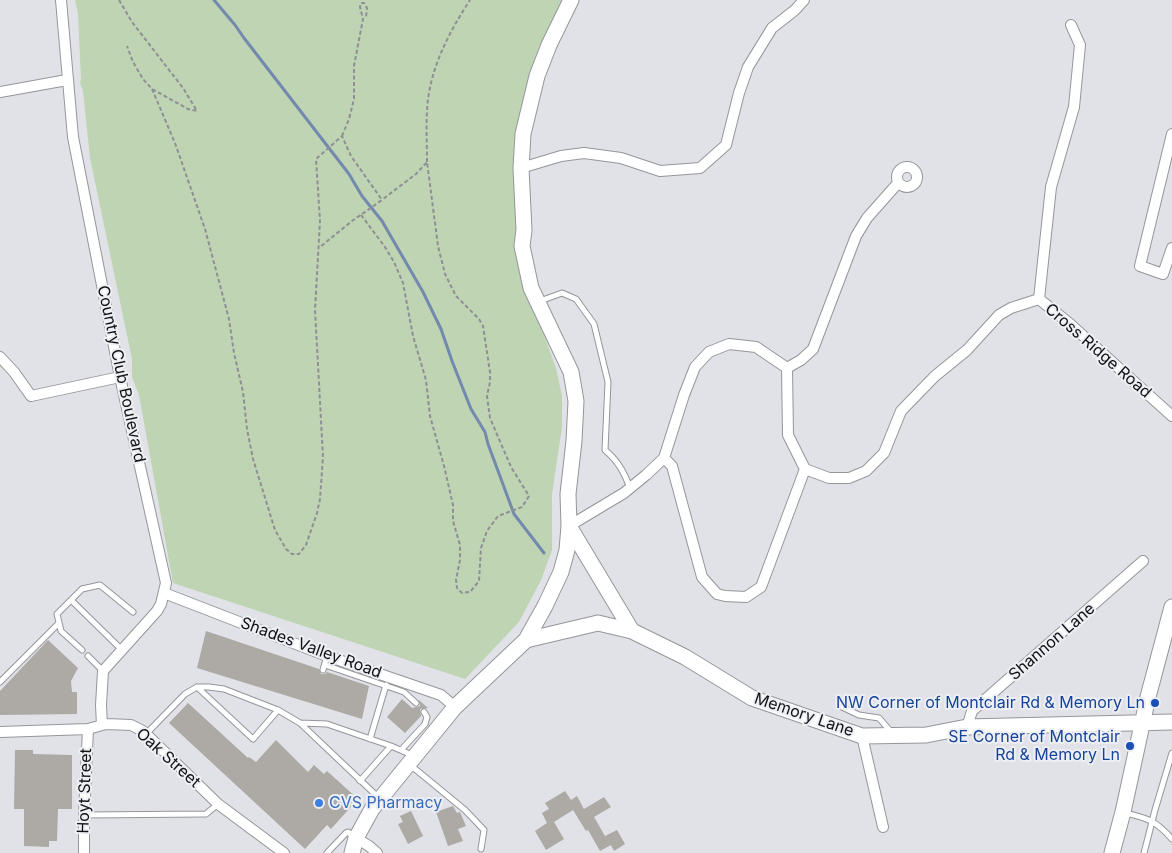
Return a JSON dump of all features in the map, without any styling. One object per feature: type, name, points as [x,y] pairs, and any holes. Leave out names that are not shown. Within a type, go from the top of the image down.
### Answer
[{"type":"street","name":"Country Club Boulevard","points":[[61,0],[73,137],[120,377],[166,583],[158,611],[104,671]]},
{"type":"street","points":[[352,853],[356,838],[372,809],[455,707],[526,640],[561,572],[567,550],[569,526],[568,494],[576,401],[570,372],[531,288],[522,246],[524,230],[520,168],[523,134],[537,76],[549,44],[571,0]]},
{"type":"street","points":[[520,168],[561,156],[584,153],[621,158],[660,171],[700,168],[726,146],[739,93],[748,67],[772,28],[795,10],[804,0]]},
{"type":"street","points":[[1039,300],[1051,187],[1074,107],[1080,45],[1071,25]]},
{"type":"street","points":[[0,92],[67,80]]},
{"type":"street","points":[[1172,134],[1140,266],[1163,274],[1172,248]]},
{"type":"street","points":[[788,368],[813,349],[856,236],[868,218],[898,183]]},
{"type":"street","name":"Cross Ridge Road","points":[[805,469],[829,478],[849,478],[866,471],[884,453],[901,411],[935,376],[967,350],[999,315],[1011,308],[1039,300],[1070,324],[1172,416]]},
{"type":"street","points":[[569,526],[630,488],[664,458],[695,367],[710,352],[729,344],[756,347],[788,368]]},
{"type":"street","points":[[0,357],[32,396],[120,377]]},
{"type":"street","points":[[664,458],[672,466],[702,578],[717,594],[746,597],[761,587],[805,469],[788,436],[788,368]]},
{"type":"street","points":[[569,526],[632,631]]},
{"type":"street","name":"Shannon Lane","points":[[967,727],[972,711],[1143,561]]},
{"type":"street","name":"Shades Valley Road","points":[[164,593],[325,664],[441,695],[455,707]]},
{"type":"street","points":[[1112,853],[1123,812],[1142,722],[1172,608]]},
{"type":"street","name":"Memory Lane","points":[[526,640],[598,623],[632,631],[686,658],[752,698],[862,736],[926,736],[967,727],[1172,722]]},
{"type":"street","points":[[102,725],[101,705],[104,671]]},
{"type":"street","name":"Oak Street","points":[[0,732],[88,729],[102,725],[131,725],[146,734],[218,804],[284,853]]},
{"type":"street","name":"Hoyt Street","points":[[84,853],[88,729]]},
{"type":"street","points":[[862,736],[883,826]]},
{"type":"street","points":[[356,838],[370,846],[377,853]]},
{"type":"lane","points":[[537,302],[562,293],[576,299],[594,324],[608,382],[605,450],[614,457],[624,471],[630,488]]},
{"type":"lane","points":[[82,650],[61,631],[57,614],[82,589],[100,585],[133,612]]},
{"type":"lane","points":[[71,600],[122,650]]},
{"type":"lane","points":[[0,682],[59,622]]},
{"type":"lane","points":[[88,656],[104,671]]},
{"type":"lane","points":[[325,664],[404,692],[416,703]]},
{"type":"lane","points":[[370,739],[386,685]]},
{"type":"lane","points":[[146,734],[185,694],[197,687],[209,686],[224,689],[278,710],[300,723],[380,799]]},
{"type":"lane","points":[[197,687],[253,739],[278,710]]},
{"type":"lane","points":[[840,706],[859,715],[879,718],[886,724],[894,736]]},
{"type":"lane","points":[[402,749],[425,724],[427,717],[424,712]]},
{"type":"lane","points":[[300,723],[327,724],[402,749],[466,810],[484,830],[481,849]]},
{"type":"lane","points":[[360,780],[391,746]]},
{"type":"lane","points":[[1144,853],[1172,754]]},
{"type":"lane","points":[[84,815],[206,814],[218,804]]},
{"type":"lane","points":[[1123,812],[1153,821],[1172,839]]},
{"type":"lane","points":[[327,853],[346,833],[348,832],[356,838]]},
{"type":"path","points":[[119,0],[132,22],[183,88],[197,111],[188,109],[152,89]]},
{"type":"path","points":[[362,214],[394,262],[403,283],[413,336],[426,380],[432,424],[453,505],[453,521],[460,545],[460,560],[456,580],[458,588],[462,593],[470,592],[479,581],[481,548],[493,522],[498,516],[522,507],[529,496],[511,467],[488,412],[486,396],[490,382],[490,372],[483,326],[479,319],[450,288],[445,274],[438,246],[427,162],[426,112],[433,75],[442,47],[470,0]]},
{"type":"path","points":[[127,46],[132,62],[152,89],[175,143],[205,229],[229,319],[253,459],[275,530],[286,549],[292,554],[299,554],[306,544],[320,499],[323,457],[315,310],[320,247],[316,159],[336,144],[342,136],[349,119],[354,99],[354,66],[363,19],[361,3],[364,3],[367,8],[366,17]]},
{"type":"path","points":[[342,136],[351,156],[382,200]]},
{"type":"path","points":[[320,247],[416,174],[427,162]]},
{"type":"green space","points":[[75,0],[566,0],[519,133],[527,289],[556,368],[562,396],[562,427],[552,494],[552,550],[541,580],[519,622],[465,679],[173,583],[139,395],[132,377],[132,359],[90,158],[83,91],[80,83],[78,14]]},
{"type":"building","points":[[206,631],[319,669],[321,674],[327,672],[369,686],[362,719],[197,668]]},
{"type":"building","points":[[48,640],[78,668],[71,681],[72,692],[77,692],[77,714],[0,715],[0,691]]},
{"type":"building","points":[[402,699],[412,708],[420,706],[419,700],[428,708],[420,709],[421,716],[405,733],[387,717]]},
{"type":"building","points":[[188,703],[248,758],[256,762],[276,740],[308,772],[314,765],[324,774],[327,771],[358,799],[331,829],[327,825],[305,849],[169,723]]},
{"type":"building","points":[[15,750],[33,750],[33,754],[72,755],[72,809],[58,809],[57,841],[49,841],[49,847],[24,846],[24,809],[14,809]]},
{"type":"building","points":[[565,791],[571,800],[577,796],[584,809],[604,797],[611,807],[594,817],[605,836],[617,830],[625,844],[614,851],[611,845],[600,851],[588,830],[586,831],[573,810],[554,822],[564,839],[546,850],[535,831],[547,823],[542,813],[549,809],[545,803]]},
{"type":"building","points":[[453,806],[457,813],[460,812],[466,826],[458,829],[463,841],[448,846],[436,812]]},
{"type":"building","points":[[411,811],[423,836],[408,844],[398,824],[403,822],[400,816]]},
{"type":"waterway","points":[[214,0],[349,174],[362,196],[382,221],[423,292],[441,329],[471,409],[485,432],[514,514],[544,553]]},
{"type":"place","name":"NW Corner of Montclair Rd & Memory Ln","points":[[1155,703]]},
{"type":"place","name":"SE Corner of Montclair Rd & Memory Ln","points":[[1130,746]]},
{"type":"place","name":"CVS Pharmacy","points":[[319,803]]}]
